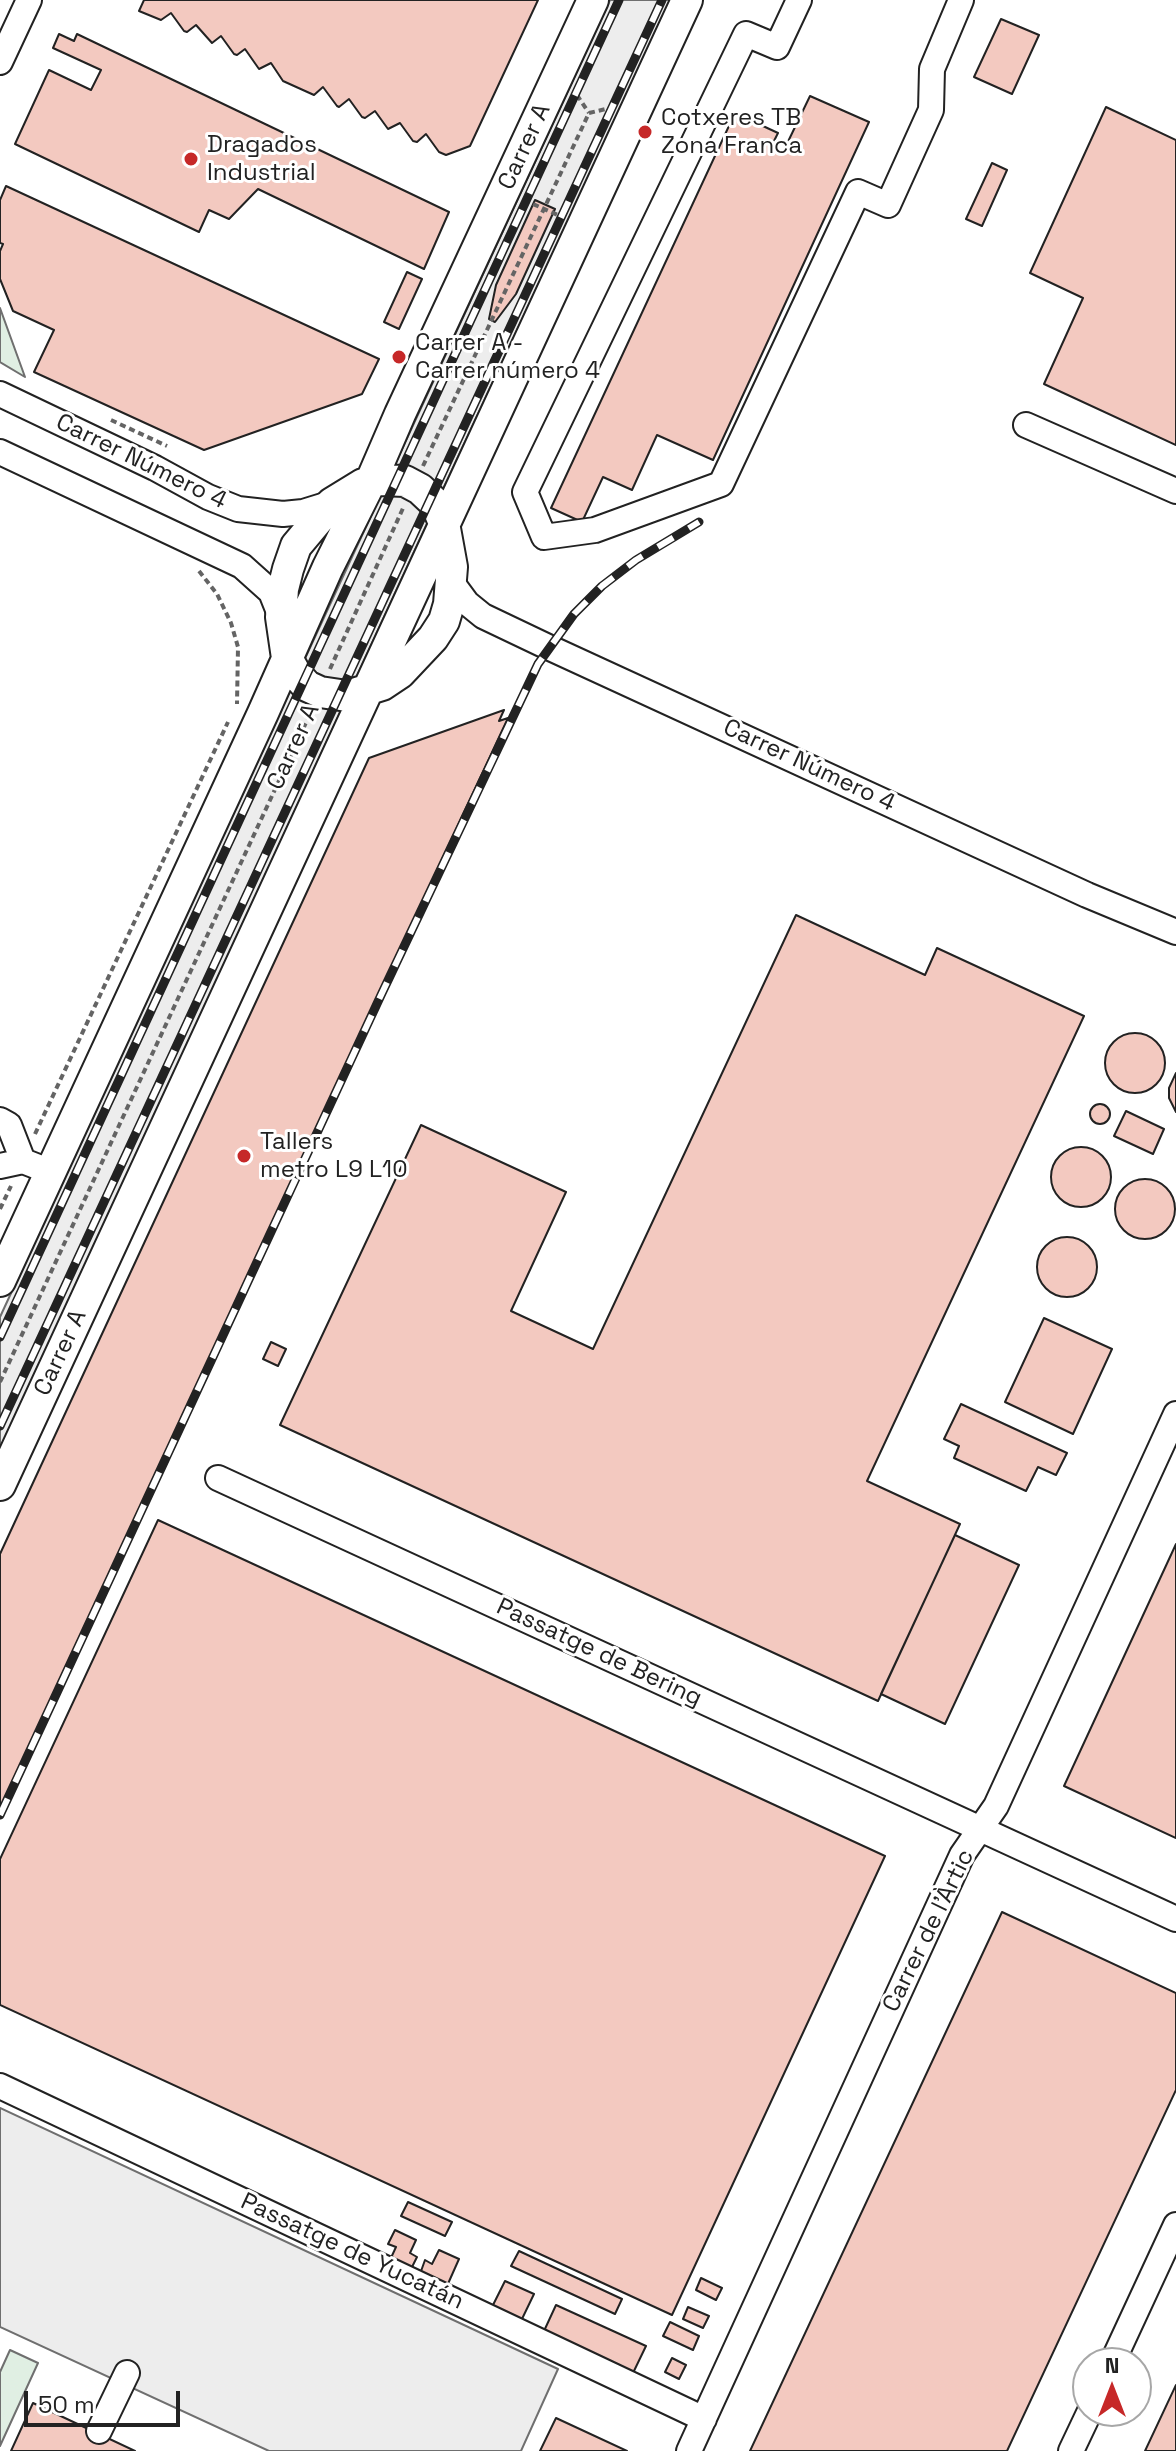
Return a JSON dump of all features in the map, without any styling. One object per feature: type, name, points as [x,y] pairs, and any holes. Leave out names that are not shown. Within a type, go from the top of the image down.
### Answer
[{"type":"main road","name":"Carrer A","points":[[0,1281],[593,0]]},
{"type":"main road","name":"Carrer A","points":[[0,1485],[687,0]]},
{"type":"main road","points":[[388,479],[405,481],[414,486],[436,504],[444,523],[453,584],[444,621],[433,638],[400,673],[369,691],[347,696],[320,692],[307,686],[287,658],[281,617],[283,589],[294,552],[304,535],[332,503],[371,481],[388,479]]},
{"type":"street","points":[[0,62],[29,0]]},
{"type":"street","points":[[799,0],[777,47],[746,34],[525,492],[544,537],[595,530],[721,484],[858,192],[888,205],[931,110],[932,69],[961,0]]},
{"type":"street","name":"Carrer Número 4","points":[[5,394],[208,497],[238,509],[283,514],[303,512],[332,503]]},
{"type":"street","points":[[1026,425],[1176,491]]},
{"type":"street","name":"Carrer Número 4","points":[[0,452],[242,566],[271,592],[281,617]]},
{"type":"street","name":"Carrer Número 4","points":[[453,584],[467,603],[483,616],[1087,895],[1176,932]]},
{"type":"street","points":[[0,1120],[9,1125],[11,1163],[51,1172]]},
{"type":"street","name":"Carrer de l'Àrtic","points":[[689,2451],[962,1855],[996,1806],[1176,1414]]},
{"type":"street","name":"Passatge de Bering","points":[[218,1478],[1176,1919]]},
{"type":"street","name":"Passatge de Yucatán","points":[[0,2086],[704,2419]]},
{"type":"street","points":[[1119,2347],[1176,2225]]},
{"type":"street","points":[[99,2431],[127,2373]]},
{"type":"street","points":[[1071,2451],[1082,2427]]},
{"type":"path","name":"Carrer A","points":[[0,1382],[589,113]]},
{"type":"path","points":[[518,198],[568,220]]},
{"type":"path","points":[[0,1209],[11,1163],[238,701],[238,647],[231,623],[217,594],[189,563]]},
{"type":"green space","points":[[0,308],[25,377],[0,362]]},
{"type":"green space","points":[[10,2350],[38,2363],[0,2446],[0,2372]]},
{"type":"shaded area","points":[[610,0],[671,0],[0,1452],[0,1317]]},
{"type":"shaded area","points":[[0,2108],[558,2369],[521,2451],[269,2451],[0,2327]]},
{"type":"building","points":[[144,0],[538,0],[470,146],[446,155],[439,152],[426,134],[417,142],[413,141],[400,123],[388,129],[375,111],[362,117],[349,99],[339,107],[323,87],[314,95],[283,81],[271,63],[259,69],[245,49],[234,54],[221,36],[212,43],[196,25],[184,31],[171,13],[161,20],[139,11]]},
{"type":"building","points":[[1001,19],[1039,35],[1012,94],[974,77]]},
{"type":"building","name":"Dragados Industrial","points":[[59,34],[74,41],[77,34],[449,212],[424,269],[258,189],[229,219],[209,210],[199,232],[15,144],[49,70],[91,90],[101,70],[53,48]]},
{"type":"building","points":[[810,96],[869,122],[713,460],[657,435],[632,490],[603,477],[582,522],[551,508],[735,113],[778,133],[771,147],[783,152]]},
{"type":"building","points":[[1106,107],[1176,140],[1176,445],[1044,384],[1083,298],[1030,273]]},
{"type":"building","points":[[992,163],[1007,170],[982,226],[966,219]]},
{"type":"building","points":[[6,186],[379,359],[362,394],[204,450],[34,372],[54,330],[13,311],[0,279],[3,244],[0,243],[0,200]]},
{"type":"building","points":[[535,200],[555,209],[516,294],[495,322],[489,319],[496,285]]},
{"type":"building","points":[[407,272],[422,279],[399,329],[384,322]]},
{"type":"building","name":"Tallers metro L9 L10","points":[[504,710],[499,721],[508,718],[0,1809],[0,1554],[369,758]]},
{"type":"building","points":[[796,915],[925,975],[937,948],[1084,1016],[867,1481],[960,1524],[878,1701],[280,1425],[421,1125],[566,1192],[511,1311],[593,1349]]},
{"type":"building","points":[[1135,1033],[1156,1042],[1165,1063],[1156,1084],[1135,1093],[1114,1084],[1105,1063],[1114,1042]]},
{"type":"building","points":[[1176,1073],[1176,1112],[1169,1098],[1169,1088]]},
{"type":"building","points":[[1100,1104],[1107,1107],[1110,1114],[1107,1121],[1100,1124],[1093,1121],[1090,1114],[1093,1107]]},
{"type":"building","points":[[1126,1111],[1164,1129],[1153,1154],[1114,1136]]},
{"type":"building","points":[[1081,1147],[1102,1156],[1111,1177],[1102,1198],[1081,1207],[1060,1198],[1051,1177],[1060,1156]]},
{"type":"building","points":[[1145,1179],[1166,1188],[1175,1209],[1166,1230],[1145,1239],[1124,1230],[1115,1209],[1124,1188]]},
{"type":"building","points":[[1067,1237],[1088,1246],[1097,1267],[1088,1288],[1067,1297],[1046,1288],[1037,1267],[1046,1246]]},
{"type":"building","points":[[1044,1318],[1112,1349],[1073,1434],[1005,1402]]},
{"type":"building","points":[[271,1342],[286,1349],[278,1366],[263,1359]]},
{"type":"building","points":[[961,1404],[1067,1453],[1056,1475],[1038,1467],[1026,1491],[954,1458],[959,1446],[944,1439]]},
{"type":"building","points":[[158,1520],[885,1856],[672,2315],[0,2005],[0,1859]]},
{"type":"building","points":[[955,1535],[1019,1565],[945,1724],[881,1694]]},
{"type":"building","points":[[1176,1544],[1176,1838],[1064,1786]]},
{"type":"building","points":[[1002,1912],[1176,1993],[1176,2090],[1007,2451],[750,2451]]},
{"type":"building","points":[[408,2202],[452,2222],[445,2236],[401,2216]]},
{"type":"building","points":[[395,2230],[416,2240],[410,2253],[417,2257],[411,2269],[390,2260],[396,2247],[388,2244]]},
{"type":"building","points":[[439,2250],[459,2259],[447,2286],[420,2274],[425,2260],[432,2264]]},
{"type":"building","points":[[519,2251],[622,2299],[615,2314],[511,2266]]},
{"type":"building","points":[[701,2278],[722,2288],[716,2300],[696,2290]]},
{"type":"building","points":[[505,2281],[534,2294],[521,2321],[492,2307]]},
{"type":"building","points":[[556,2305],[646,2346],[633,2373],[544,2331]]},
{"type":"building","points":[[688,2307],[709,2316],[703,2328],[683,2319]]},
{"type":"building","points":[[670,2322],[699,2336],[693,2350],[663,2336]]},
{"type":"building","points":[[672,2358],[686,2365],[679,2379],[665,2372]]},
{"type":"building","points":[[1176,2385],[1176,2451],[1145,2451]]},
{"type":"building","points":[[33,2403],[135,2451],[11,2451]]},
{"type":"building","points":[[556,2418],[627,2451],[540,2451]]},
{"type":"railway","points":[[0,1337],[619,0]]},
{"type":"railway","points":[[0,1426],[662,0]]},
{"type":"railway","points":[[0,1815],[538,664],[574,614],[602,586],[636,560],[699,522]]},
{"type":"place","name":"Cotxeres TB Zona Franca","points":[[645,132]]},
{"type":"place","name":"Dragados Industrial","points":[[191,159]]},
{"type":"place","name":"Carrer A - Carrer número 4","points":[[399,357]]},
{"type":"place","name":"Tallers metro L9 L10","points":[[244,1156]]}]
